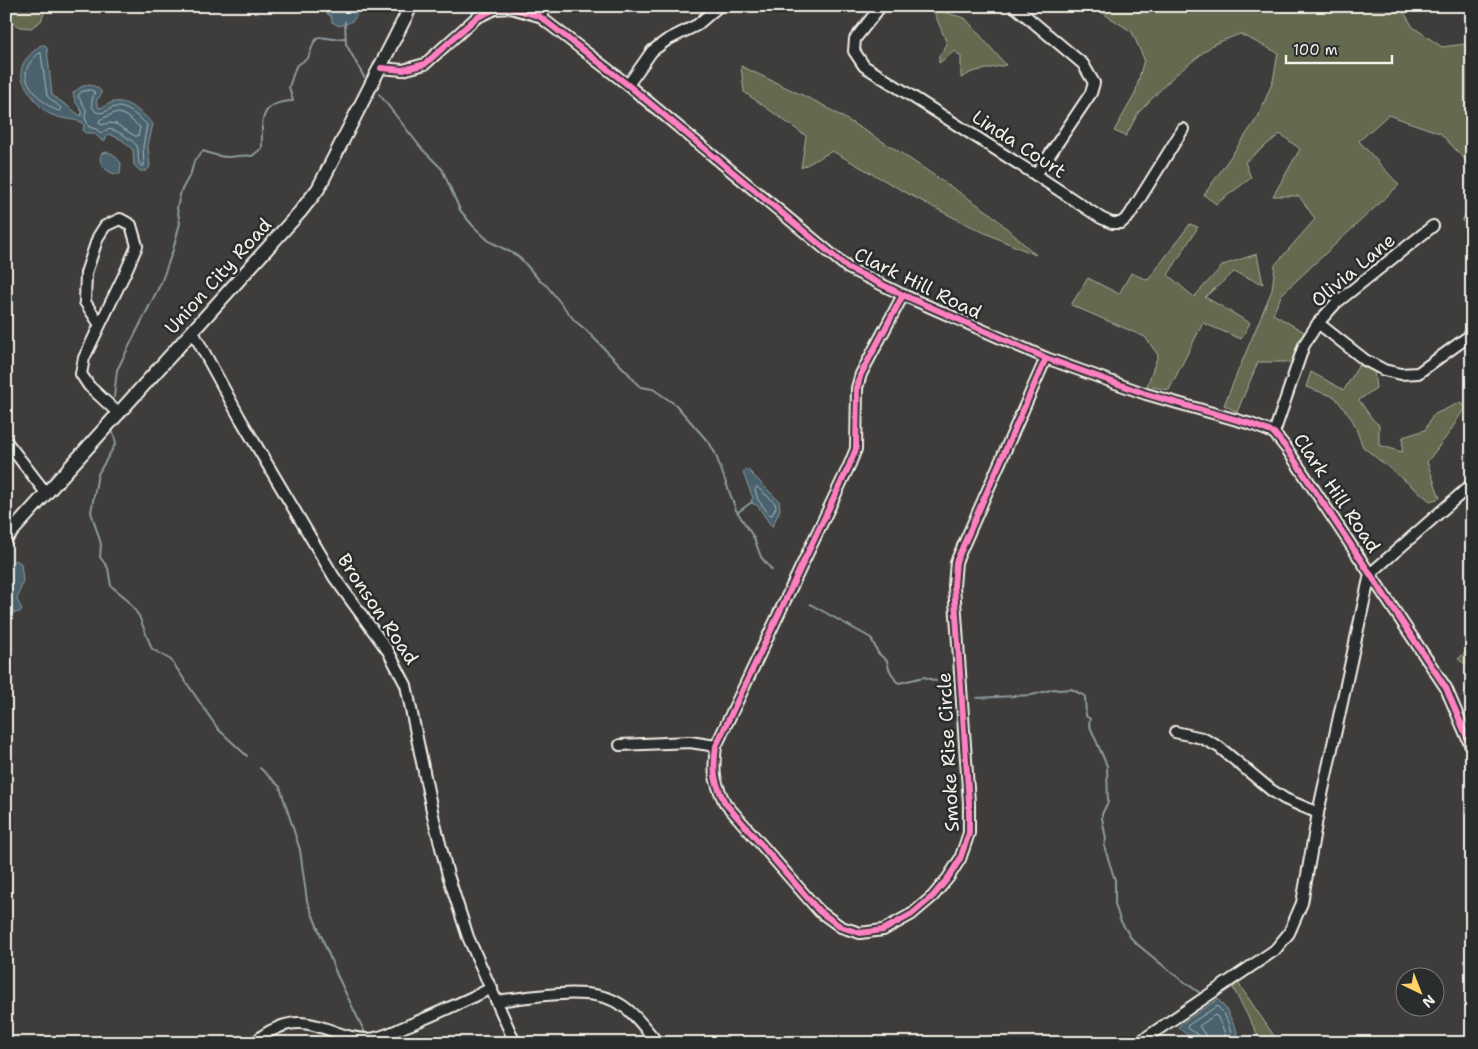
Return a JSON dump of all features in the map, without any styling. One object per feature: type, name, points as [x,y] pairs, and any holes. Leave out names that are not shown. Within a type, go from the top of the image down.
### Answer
[{"type":"main road","name":"Union City Road","points":[[6,538],[193,332],[300,212],[318,189],[411,6]]},
{"type":"street","points":[[539,16],[548,6]]},
{"type":"street","points":[[628,85],[652,51],[667,40],[697,25],[720,6]]},
{"type":"street","name":"Linda Court","points":[[880,6],[855,39],[854,51],[864,66],[1101,218],[1112,223],[1121,223],[1129,216],[1183,129]]},
{"type":"street","points":[[1014,6],[1082,64],[1094,83],[1091,93],[1036,175]]},
{"type":"street","name":"Clark Hill Road","points":[[381,68],[403,70],[425,64],[476,18],[495,9],[512,8],[539,16],[628,85],[848,268],[903,295],[1046,358],[1146,394],[1251,424],[1274,433],[1287,449],[1370,574],[1318,813],[1302,903],[1289,933],[1275,950],[1138,1043]]},
{"type":"street","points":[[100,324],[85,302],[86,272],[98,237],[105,226],[120,219],[131,225],[137,246],[84,358],[81,374],[89,386],[119,414]]},
{"type":"street","name":"Olivia Lane","points":[[1274,433],[1304,345],[1318,323],[1336,303],[1433,226]]},
{"type":"street","name":"Smoke Rise Circle","points":[[903,295],[860,374],[857,388],[856,449],[716,746],[713,771],[718,789],[725,803],[819,911],[841,927],[860,933],[883,930],[912,914],[933,896],[948,878],[960,859],[969,833],[969,803],[954,586],[956,562],[1046,358]]},
{"type":"street","points":[[1318,323],[1365,360],[1384,370],[1401,374],[1418,373],[1472,334]]},
{"type":"street","name":"Bronson Road","points":[[193,332],[240,418],[334,577],[388,651],[402,675],[406,685],[434,820],[448,875],[468,937],[492,988],[514,1043]]},
{"type":"street","points":[[6,441],[46,493]]},
{"type":"street","points":[[1472,484],[1370,574],[1446,688],[1472,749]]},
{"type":"street","points":[[1174,732],[1202,738],[1219,747],[1278,795],[1318,813]]},
{"type":"street","points":[[620,744],[690,742],[716,746]]},
{"type":"street","points":[[255,1043],[270,1031],[287,1024],[305,1022],[350,1036],[369,1039],[442,1012],[492,988]]},
{"type":"street","points":[[497,1001],[564,994],[600,995],[618,1002],[633,1015],[658,1043]]},
{"type":"green space","points":[[6,6],[47,6],[41,21],[31,28],[20,27],[6,20]]},
{"type":"green space","points":[[1092,6],[1400,6],[1413,27],[1442,47],[1472,43],[1472,167],[1440,133],[1388,115],[1359,141],[1399,185],[1282,294],[1273,314],[1304,332],[1292,362],[1258,362],[1237,412],[1224,405],[1272,290],[1275,265],[1315,219],[1299,196],[1273,196],[1300,149],[1280,134],[1245,162],[1251,178],[1216,204],[1204,195],[1258,117],[1273,81],[1278,53],[1240,34],[1214,44],[1174,76],[1138,113],[1126,136],[1114,131],[1135,94],[1144,59],[1132,32]]},
{"type":"green space","points":[[933,9],[965,18],[1006,65],[972,72],[961,78],[961,57],[955,51],[939,63],[939,56],[947,44]]},
{"type":"green space","points":[[741,66],[821,104],[895,149],[990,213],[1036,255],[958,220],[832,151],[801,168],[806,136],[744,92]]},
{"type":"green space","points":[[1472,201],[1472,228],[1462,221]]},
{"type":"green space","points":[[1190,224],[1198,227],[1168,275],[1194,297],[1223,265],[1257,254],[1263,284],[1234,272],[1205,297],[1250,323],[1241,339],[1203,323],[1169,390],[1147,386],[1158,355],[1145,337],[1071,305],[1088,278],[1119,294],[1131,273],[1148,280]]},
{"type":"green space","points":[[1359,365],[1374,371],[1376,388],[1359,400],[1373,420],[1379,425],[1379,445],[1402,452],[1403,437],[1425,430],[1433,415],[1461,402],[1464,409],[1427,462],[1440,498],[1430,501],[1363,447],[1353,421],[1335,397],[1306,387],[1311,372],[1344,390]]},
{"type":"green space","points":[[1472,646],[1472,669],[1458,659]]},
{"type":"green space","points":[[1238,983],[1279,1043],[1262,1043],[1233,988]]},
{"type":"water","points":[[315,6],[359,6],[353,20],[339,26],[332,22],[331,16]]},
{"type":"water","points":[[41,45],[45,45],[47,48],[52,95],[81,116],[82,112],[75,101],[73,93],[83,86],[90,85],[101,91],[101,95],[96,101],[99,108],[114,102],[124,103],[141,112],[153,124],[148,146],[150,167],[146,171],[140,171],[134,165],[133,150],[122,140],[109,134],[105,141],[102,141],[94,133],[83,131],[84,125],[82,122],[52,115],[38,104],[21,75],[24,63],[28,57]]},
{"type":"water","points":[[108,152],[113,154],[121,163],[120,174],[108,171],[102,165],[100,157],[102,153]]},
{"type":"water","points":[[747,469],[779,501],[780,510],[772,527],[757,505],[753,504],[751,500],[753,498],[743,473]]},
{"type":"water","points":[[15,560],[21,563],[23,581],[17,600],[22,609],[20,612],[14,613],[6,599],[6,567]]},
{"type":"water","points":[[1218,999],[1226,1009],[1237,1031],[1236,1043],[1198,1043],[1178,1027],[1182,1023]]},
{"type":"waterway","points":[[345,22],[346,44],[364,77]]},
{"type":"waterway","points":[[114,397],[117,370],[161,283],[173,250],[180,223],[177,208],[181,191],[191,173],[194,161],[203,151],[225,157],[252,156],[262,148],[264,115],[273,105],[293,101],[289,87],[296,66],[308,58],[314,42],[319,37],[345,38]]},
{"type":"waterway","points":[[379,94],[422,149],[442,169],[460,210],[473,226],[489,241],[522,260],[540,281],[547,286],[575,321],[586,330],[637,384],[641,387],[653,389],[676,405],[710,444],[736,510],[754,538],[761,557],[772,570]]},
{"type":"waterway","points":[[112,429],[116,443],[98,474],[91,512],[101,544],[100,557],[108,568],[111,586],[126,598],[139,616],[152,649],[171,660],[218,729],[247,756]]},
{"type":"waterway","points":[[738,512],[752,502]]},
{"type":"waterway","points":[[810,604],[871,638],[878,653],[887,661],[889,669],[899,683],[924,677],[936,681]]},
{"type":"waterway","points":[[977,698],[1032,695],[1054,689],[1071,689],[1085,696],[1086,716],[1090,719],[1089,724],[1107,766],[1108,802],[1102,814],[1106,839],[1104,846],[1115,880],[1115,904],[1120,920],[1137,944],[1200,993]]},
{"type":"waterway","points":[[260,768],[280,787],[300,850],[307,901],[337,975],[365,1033]]},
{"type":"cycle path","points":[[381,68],[403,70],[425,64],[476,18],[495,9],[511,8],[539,16],[628,85],[848,268],[903,295],[1046,358],[1146,394],[1251,424],[1274,433],[1287,449],[1446,688],[1472,749]]},
{"type":"cycle path","points":[[903,295],[861,374],[857,388],[856,449],[716,746],[715,755],[714,769],[716,781],[725,803],[819,911],[841,927],[860,933],[883,930],[912,914],[933,896],[948,878],[960,859],[969,833],[969,803],[954,586],[956,562],[1046,358]]}]
